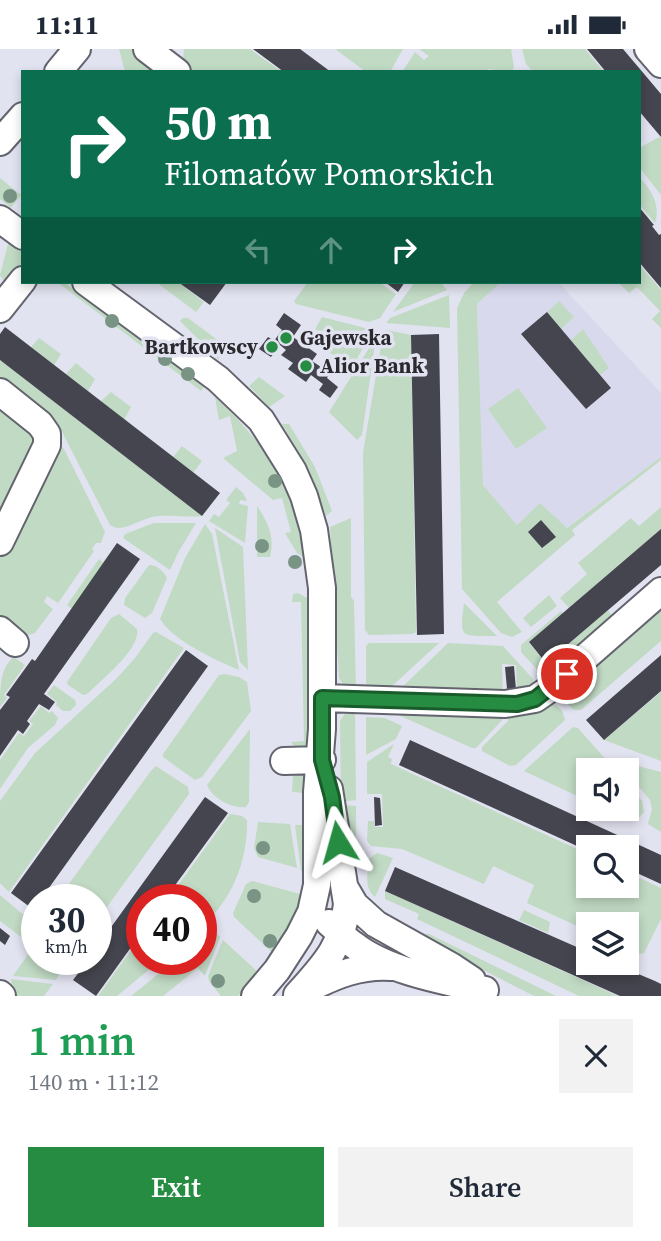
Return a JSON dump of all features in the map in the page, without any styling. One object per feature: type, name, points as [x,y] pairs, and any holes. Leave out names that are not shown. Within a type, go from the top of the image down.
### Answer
[{"type":"street","points":[[60,70],[77,49]]},
{"type":"street","points":[[147,49],[174,70]]},
{"type":"street","points":[[648,49],[661,64]]},
{"type":"street","points":[[0,142],[21,118]]},
{"type":"street","points":[[0,219],[21,235]]},
{"type":"street","points":[[0,309],[21,283]]},
{"type":"street","points":[[89,284],[218,379],[261,420],[285,457],[304,496],[314,530],[322,588],[322,760],[317,792],[317,885],[322,913],[342,935],[364,952],[399,967],[492,993]]},
{"type":"street","points":[[0,392],[40,424],[47,433],[47,445],[0,542]]},
{"type":"street","points":[[322,698],[505,704],[535,699],[661,591]]},
{"type":"street","points":[[284,761],[322,760]]},
{"type":"street","points":[[295,995],[322,967],[342,935],[347,904],[332,797],[322,760]]},
{"type":"street","points":[[255,996],[277,970],[299,936],[311,912],[317,885]]},
{"type":"street","points":[[345,888],[355,905],[366,916],[409,942],[448,981]]},
{"type":"street","points":[[277,970],[319,942],[356,932],[372,932],[409,942]]},
{"type":"street","points":[[295,995],[331,977],[359,968],[399,967]]},
{"type":"shaded area","points":[[499,284],[560,284],[661,393],[661,457],[566,528],[517,525],[483,485],[477,304]]},
{"type":"green space","points":[[119,49],[136,49],[163,70],[124,70]]},
{"type":"green space","points":[[184,49],[250,49],[279,70],[183,70]]},
{"type":"green space","points":[[335,49],[403,49],[391,70],[363,70]]},
{"type":"green space","points":[[419,49],[511,49],[514,67],[513,70],[403,70],[415,52],[424,60],[429,56]]},
{"type":"green space","points":[[522,49],[585,49],[602,70],[531,70],[526,64]]},
{"type":"green space","points":[[661,138],[661,195],[641,170],[641,147]]},
{"type":"green space","points":[[0,178],[21,195],[11,208],[0,199]]},
{"type":"green space","points":[[641,180],[654,198],[657,210],[655,223],[641,206]]},
{"type":"green space","points":[[9,240],[21,250],[21,263],[5,283],[0,275]]},
{"type":"green space","points":[[641,266],[661,290],[661,328],[652,319],[660,311],[637,287],[629,293],[620,284],[641,284]]},
{"type":"green space","points":[[60,284],[67,284],[204,387],[201,391]]},
{"type":"green space","points":[[159,284],[181,284],[204,302],[196,312]]},
{"type":"green space","points":[[307,284],[382,284],[396,294],[380,318],[369,322],[296,304],[294,301]]},
{"type":"green space","points":[[414,284],[442,284],[447,290],[393,312]]},
{"type":"green space","points":[[472,284],[499,284],[477,304],[483,485],[517,525],[540,503],[567,528],[661,457],[661,460],[572,530],[575,535],[497,602],[522,632],[512,637],[501,633],[462,589],[457,308],[464,293]]},
{"type":"green space","points":[[449,295],[450,328],[386,323],[390,318]]},
{"type":"green space","points":[[559,301],[574,317],[561,329],[547,312]]},
{"type":"green space","points":[[322,317],[373,330],[348,375],[329,360],[333,355],[318,343],[322,335],[315,329]]},
{"type":"green space","points":[[188,318],[219,341],[219,360],[180,321]]},
{"type":"green space","points":[[583,329],[609,368],[600,375],[571,340]]},
{"type":"green space","points":[[387,330],[411,335],[416,632],[369,635],[365,630],[363,452],[383,334]]},
{"type":"green space","points":[[376,337],[362,435],[357,440],[329,412]]},
{"type":"green space","points":[[39,338],[61,354],[54,365],[31,347]]},
{"type":"green space","points":[[0,360],[202,516],[158,516],[120,528],[110,525],[61,430],[0,383]]},
{"type":"green space","points":[[76,363],[95,379],[88,391],[66,374]]},
{"type":"green space","points":[[259,377],[285,396],[269,407],[249,386]]},
{"type":"green space","points":[[518,388],[547,428],[516,449],[488,409]]},
{"type":"green space","points":[[111,392],[131,407],[124,420],[101,401]]},
{"type":"green space","points":[[215,397],[249,433],[276,470],[294,511],[307,559],[297,553],[285,533],[291,532],[282,498],[273,500],[223,458],[237,451],[230,416],[219,420]]},
{"type":"green space","points":[[0,407],[37,437],[0,524]]},
{"type":"green space","points":[[282,424],[289,424],[315,467],[332,511],[326,516],[309,469]]},
{"type":"green space","points":[[58,442],[105,532],[101,543],[96,543],[92,549],[94,551],[58,603],[47,596],[44,602],[53,609],[35,633],[25,636],[0,621],[0,557]]},
{"type":"green space","points":[[182,446],[202,461],[193,473],[173,457]]},
{"type":"green space","points":[[236,487],[247,501],[240,500],[239,504],[248,506],[245,543],[209,521],[214,514],[219,517],[230,503],[226,500]]},
{"type":"green space","points":[[257,506],[270,530],[270,557],[257,557]]},
{"type":"green space","points":[[661,507],[661,529],[569,608],[560,598],[587,574],[578,563],[631,518],[639,526]]},
{"type":"green space","points":[[351,518],[351,597],[354,601],[356,691],[344,686],[339,678],[330,527]]},
{"type":"green space","points":[[154,523],[196,523],[170,570],[123,538],[125,534]]},
{"type":"green space","points":[[205,524],[212,534],[239,670],[185,642],[160,619],[185,558]]},
{"type":"green space","points":[[215,528],[243,547],[248,670],[240,662]]},
{"type":"green space","points":[[99,559],[104,563],[72,609],[67,605]]},
{"type":"green space","points":[[149,565],[160,569],[167,578],[152,613],[145,618],[124,605],[125,598]]},
{"type":"green space","points":[[298,593],[309,599],[309,749],[296,749],[291,742],[304,741],[301,602],[292,602],[293,594]]},
{"type":"green space","points":[[549,595],[557,606],[531,627],[523,618]]},
{"type":"green space","points":[[464,603],[497,636],[465,633],[462,624]]},
{"type":"green space","points":[[608,610],[613,618],[571,655],[565,647]]},
{"type":"green space","points":[[661,610],[661,641],[581,710],[574,710],[561,697]]},
{"type":"green space","points":[[561,611],[563,613],[529,643],[546,663],[557,654],[564,661],[542,675],[521,652],[521,645]]},
{"type":"green space","points":[[119,614],[137,629],[133,646],[110,673],[83,695],[67,682],[111,618]]},
{"type":"green space","points":[[156,632],[184,648],[9,892],[0,883],[0,801],[35,753],[117,678]]},
{"type":"green space","points":[[369,643],[439,643],[391,687],[369,687],[366,683],[366,646]]},
{"type":"green space","points":[[448,643],[503,646],[533,679],[533,685],[517,692],[516,665],[502,664],[503,695],[396,693]]},
{"type":"green space","points":[[14,657],[25,665],[4,695],[7,698],[0,707],[3,672]]},
{"type":"green space","points":[[224,674],[247,682],[251,711],[202,777],[195,780],[163,757],[163,754],[219,675]]},
{"type":"green space","points":[[54,685],[75,700],[76,705],[70,711],[63,711],[47,694]]},
{"type":"green space","points":[[661,692],[661,761],[604,740]]},
{"type":"green space","points":[[550,701],[562,710],[565,720],[516,765],[510,766],[482,751],[482,747],[508,721],[509,712]]},
{"type":"green space","points":[[41,706],[49,713],[52,711],[58,718],[55,725],[28,748],[0,789],[0,760],[19,733],[24,736],[33,724],[29,721]]},
{"type":"green space","points":[[385,709],[506,716],[476,748],[472,748]]},
{"type":"green space","points":[[355,710],[356,800],[341,802],[340,721],[347,711]]},
{"type":"green space","points":[[366,717],[385,718],[402,726],[396,739],[366,755]]},
{"type":"green space","points":[[573,727],[578,728],[604,758],[576,758],[576,795],[524,771]]},
{"type":"green space","points":[[250,729],[249,802],[246,807],[241,807],[218,798],[207,785]]},
{"type":"green space","points":[[394,744],[388,757],[392,759],[391,764],[576,849],[576,898],[639,898],[639,878],[661,888],[661,919],[644,953],[639,954],[639,912],[576,912],[576,925],[527,903],[534,885],[493,866],[484,884],[402,849],[371,846],[367,841],[368,821],[374,821],[375,827],[383,827],[382,794],[367,794],[367,762]]},
{"type":"green space","points":[[156,766],[188,787],[189,794],[112,900],[112,884],[69,884]]},
{"type":"green space","points":[[639,766],[661,772],[661,832],[648,824],[652,809],[650,800],[639,787]]},
{"type":"green space","points":[[307,770],[306,873],[301,871],[295,825],[303,825],[305,793],[292,792],[295,772]]},
{"type":"green space","points":[[639,797],[642,801],[644,812],[639,818]]},
{"type":"green space","points":[[342,805],[356,806],[356,877]]},
{"type":"green space","points":[[230,814],[242,816],[247,820],[241,865],[236,879],[217,910],[217,884],[179,884]]},
{"type":"green space","points":[[258,822],[290,824],[297,868],[258,857],[254,848]]},
{"type":"green space","points":[[377,853],[393,858],[375,897],[369,889],[367,875],[369,859]]},
{"type":"green space","points":[[252,881],[304,895],[303,910],[277,957],[234,917],[233,913],[246,884]]},
{"type":"green space","points":[[385,891],[618,996],[579,996],[417,919],[419,914],[385,899]]},
{"type":"green space","points":[[0,895],[21,913],[21,937],[0,921]]},
{"type":"green space","points":[[524,910],[550,922],[548,933],[519,920]]},
{"type":"green space","points":[[424,934],[429,934],[556,996],[534,996],[421,938]]},
{"type":"green space","points":[[223,940],[260,974],[238,996],[221,996],[208,976],[217,975],[217,954]]},
{"type":"green space","points":[[126,957],[126,975],[143,975],[117,996],[98,996]]},
{"type":"green space","points":[[21,964],[21,975],[59,975],[56,980],[13,976]]},
{"type":"green space","points":[[157,975],[189,975],[163,996],[131,996]]},
{"type":"green space","points":[[11,979],[53,984],[44,996],[13,996]]},
{"type":"building","points":[[253,49],[300,49],[328,70],[281,70]]},
{"type":"building","points":[[587,49],[623,49],[641,70],[604,70]]},
{"type":"building","points":[[641,70],[661,94],[661,137],[641,113]]},
{"type":"building","points":[[641,209],[659,235],[661,234],[661,288],[641,264]]},
{"type":"building","points":[[181,284],[226,284],[210,305]]},
{"type":"building","points":[[388,284],[404,284],[398,292]]},
{"type":"building","points":[[547,312],[611,388],[586,409],[521,334]]},
{"type":"building","points":[[284,313],[301,325],[293,337],[317,354],[312,361],[330,373],[327,378],[338,387],[330,398],[319,390],[323,384],[311,375],[306,382],[288,369],[293,363],[281,355],[286,350],[280,345],[271,357],[259,349],[268,337],[274,341],[282,330],[276,325]]},
{"type":"building","points":[[5,327],[220,493],[202,516],[0,360],[0,334]]},
{"type":"building","points":[[439,334],[444,634],[417,635],[411,335]]},
{"type":"building","points":[[541,520],[556,537],[542,548],[528,532]]},
{"type":"building","points":[[661,529],[661,565],[546,663],[529,642]]},
{"type":"building","points":[[117,543],[140,559],[44,694],[55,702],[49,710],[39,704],[27,721],[30,724],[23,734],[18,730],[0,756],[0,710],[10,697],[6,695],[32,659],[35,661]]},
{"type":"building","points":[[186,650],[208,666],[52,884],[21,884],[21,900],[11,893]]},
{"type":"building","points":[[661,655],[661,691],[604,740],[586,720]]},
{"type":"building","points":[[514,666],[516,690],[507,689],[505,667]]},
{"type":"building","points":[[410,740],[576,816],[576,821],[587,821],[617,835],[576,835],[576,846],[399,765]]},
{"type":"building","points":[[205,797],[228,813],[176,884],[142,884]]},
{"type":"building","points":[[374,797],[380,798],[382,825],[375,826]]},
{"type":"building","points":[[639,845],[661,855],[661,884],[639,874]]},
{"type":"building","points":[[395,867],[576,947],[576,975],[639,974],[661,984],[661,996],[620,996],[385,891]]},
{"type":"building","points":[[126,906],[126,954],[112,974],[112,926]]},
{"type":"building","points":[[0,928],[10,936],[5,945],[0,941]]},
{"type":"building","points":[[77,975],[111,975],[96,996],[73,980]]},
{"type":"place","name":"Gajewska","points":[[286,338]]},
{"type":"place","name":"Bartkowscy","points":[[272,347]]},
{"type":"place","name":"Alior Bank","points":[[306,366]]},
{"type":"route","points":[[338,842],[332,797],[322,760],[322,698],[517,704],[535,699],[567,674]]}]
